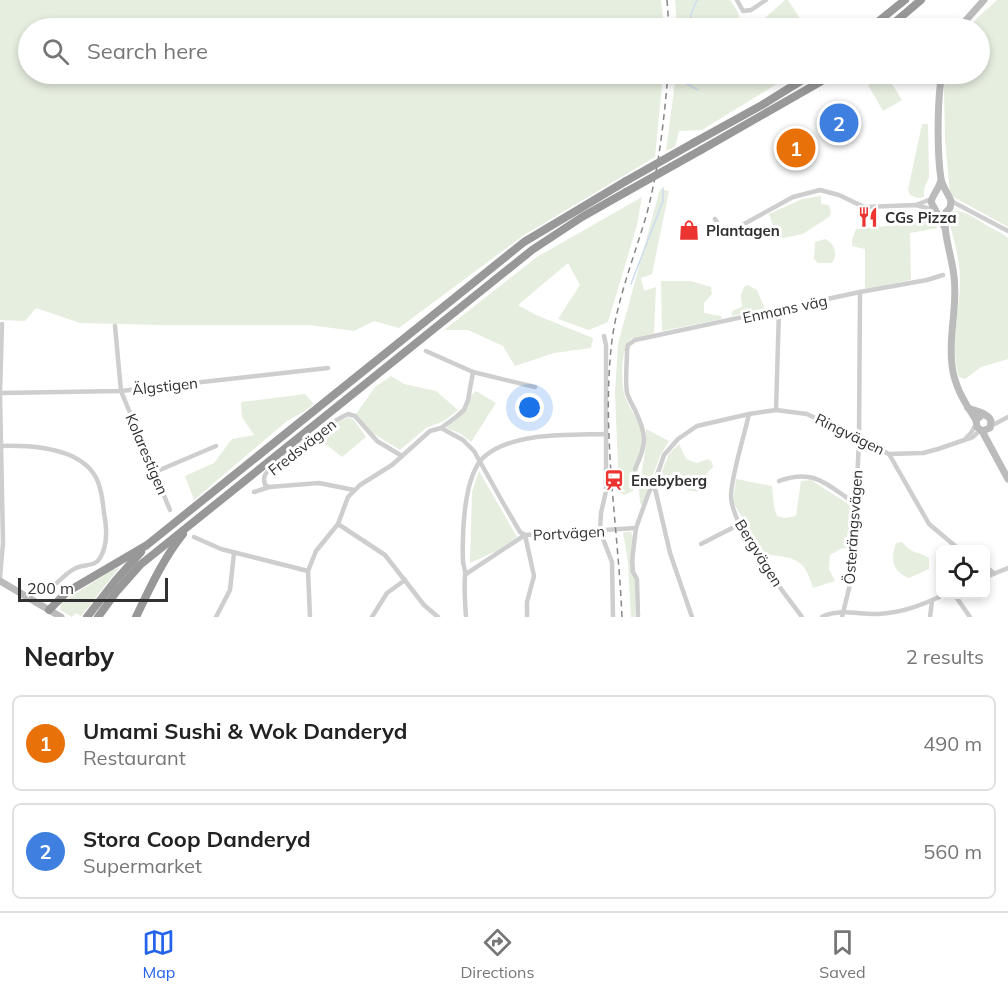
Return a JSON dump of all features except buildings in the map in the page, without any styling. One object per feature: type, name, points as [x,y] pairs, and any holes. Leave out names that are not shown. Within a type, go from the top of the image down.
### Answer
[{"type":"highway","points":[[882,18],[905,0]]},
{"type":"highway","points":[[900,18],[921,0]]},
{"type":"highway","points":[[49,610],[67,592],[147,545],[524,242],[796,84]]},
{"type":"highway","points":[[98,617],[140,565],[532,250],[582,217],[816,84]]},
{"type":"highway","points":[[136,617],[173,546],[197,518]]},
{"type":"highway","points":[[87,617],[147,545]]},
{"type":"main road","points":[[967,18],[984,0]]},
{"type":"main road","points":[[941,84],[939,117],[941,180],[931,206],[945,228],[952,264],[956,296],[951,339],[952,366],[955,380],[968,408],[982,426],[1008,479]]},
{"type":"main road","points":[[941,180],[949,207],[945,228]]},
{"type":"main road","points":[[937,193],[946,193]]},
{"type":"main road","points":[[935,211],[949,207]]},
{"type":"main road","points":[[968,408],[986,416]]},
{"type":"main road","points":[[982,426],[986,416]]},
{"type":"main road","points":[[982,426],[986,416]]},
{"type":"main road","points":[[0,579],[61,617]]},
{"type":"street","points":[[737,0],[743,11],[751,10],[766,0]]},
{"type":"street","points":[[715,219],[722,231],[733,230],[793,197],[820,190],[839,195],[864,207],[916,205],[932,199]]},
{"type":"street","points":[[916,205],[935,211]]},
{"type":"street","points":[[949,207],[964,208],[1008,231]]},
{"type":"street","name":"Enmans väg","points":[[636,469],[643,454],[645,436],[628,395],[628,345],[634,340],[943,275]]},
{"type":"street","name":"Österängsvägen","points":[[842,615],[853,572],[859,439],[860,292]]},
{"type":"street","points":[[776,410],[779,310]]},
{"type":"street","points":[[0,579],[3,543],[0,393],[2,324]]},
{"type":"street","name":"Kolarestigen","points":[[115,326],[121,391],[170,510]]},
{"type":"street","points":[[604,336],[606,345],[606,491],[600,531],[612,562],[613,617]]},
{"type":"street","points":[[426,351],[473,372],[535,387]]},
{"type":"street","name":"Älgstigen","points":[[0,393],[121,391],[328,368]]},
{"type":"street","points":[[310,617],[308,571],[316,551],[338,524],[348,497],[354,490],[392,465],[430,431],[441,428],[464,410],[473,372]]},
{"type":"street","name":"Ringvägen","points":[[654,484],[664,455],[678,439],[697,426],[749,414],[776,410],[807,414],[889,454],[923,453],[964,440],[982,426]]},
{"type":"street","name":"Fredsvägen","points":[[269,487],[265,485],[265,475],[274,466],[314,435],[338,419],[352,413],[377,441],[402,456]]},
{"type":"street","name":"Bergvägen","points":[[749,414],[731,493],[731,507],[766,567],[802,617]]},
{"type":"street","points":[[986,416],[1007,417]]},
{"type":"street","points":[[982,426],[1007,417]]},
{"type":"street","points":[[441,428],[468,444],[513,521],[525,535],[534,576],[526,602],[526,617]]},
{"type":"street","points":[[466,617],[464,586],[466,574],[463,565],[465,511],[469,487],[479,461],[499,448],[529,439],[546,436],[605,434]]},
{"type":"street","points":[[1,446],[25,446],[54,451],[80,461],[98,479],[106,522],[106,536],[99,560],[95,564],[76,568],[54,585]]},
{"type":"street","points":[[155,472],[216,446]]},
{"type":"street","points":[[889,454],[929,524],[955,545]]},
{"type":"street","points":[[779,481],[795,475],[808,476],[820,480],[856,504]]},
{"type":"street","name":"Fredsvägen","points":[[254,492],[269,487],[319,483],[354,490]]},
{"type":"street","points":[[638,617],[637,579],[633,572],[632,561],[636,528],[654,484]]},
{"type":"street","points":[[654,484],[673,561],[692,617]]},
{"type":"street","points":[[338,524],[385,555],[424,605],[438,617]]},
{"type":"street","points":[[701,544],[740,524]]},
{"type":"street","name":"Portvägen","points":[[466,574],[525,535],[636,528]]},
{"type":"street","points":[[194,537],[234,553],[308,571]]},
{"type":"street","points":[[216,617],[230,590],[234,553]]},
{"type":"street","points":[[990,575],[1008,568]]},
{"type":"street","points":[[990,570],[994,573]]},
{"type":"street","points":[[372,617],[387,593],[405,580]]},
{"type":"street","points":[[822,617],[878,614],[910,609],[936,599]]},
{"type":"street","points":[[957,599],[970,617]]},
{"type":"street","points":[[930,617],[932,601]]},
{"type":"green space","points":[[0,0],[661,0],[663,18],[18,18],[18,84],[662,84],[655,157],[524,235],[399,328],[374,321],[354,331],[310,325],[80,323],[36,308],[25,321],[0,320]]},
{"type":"green space","points":[[675,0],[730,0],[740,18],[676,18]]},
{"type":"green space","points":[[785,0],[788,0],[800,18],[765,18]]},
{"type":"green space","points":[[997,0],[1008,0],[1008,227],[950,195],[945,139],[944,86],[945,84],[990,84],[990,18],[978,17]]},
{"type":"green space","points":[[675,84],[777,84],[702,130],[679,131],[675,147],[666,151]]},
{"type":"green space","points":[[890,84],[902,100],[883,111],[868,85]]},
{"type":"green space","points":[[922,124],[928,124],[929,177],[924,189],[924,197],[918,198],[910,195],[908,190]]},
{"type":"green space","points":[[660,189],[669,191],[652,274],[641,278],[644,291],[656,287],[654,333],[631,339],[623,358],[622,375],[625,397],[640,426],[642,436],[633,491],[624,495],[619,491],[615,393],[618,344]]},
{"type":"green space","points":[[821,196],[821,204],[829,205],[831,213],[829,217],[803,234],[778,239],[769,214],[802,199]]},
{"type":"green space","points":[[642,197],[637,225],[608,322],[589,330],[558,319],[580,285],[568,263],[518,305],[536,315],[593,338],[591,348],[554,353],[515,366],[503,346],[468,330],[444,330],[537,257]]},
{"type":"green space","points":[[953,211],[971,215],[1008,238],[1008,359],[981,367],[965,379],[959,377],[955,354],[960,275],[948,216]]},
{"type":"green space","points":[[907,213],[928,217],[938,228],[910,233],[911,280],[865,289],[865,249],[852,246],[856,229],[907,224]]},
{"type":"green space","points":[[825,239],[831,243],[835,256],[832,263],[818,263],[814,259],[815,242]]},
{"type":"green space","points":[[661,281],[691,281],[711,287],[712,294],[704,303],[704,313],[721,316],[722,319],[662,331]]},
{"type":"green space","points":[[747,285],[757,290],[765,309],[732,316],[732,311],[742,307],[741,295]]},
{"type":"green space","points":[[391,376],[404,384],[436,391],[458,410],[444,421],[426,428],[400,450],[371,432],[356,414],[375,387]]},
{"type":"green space","points":[[476,391],[496,403],[471,442],[461,434],[447,428],[447,425],[464,412],[470,397]]},
{"type":"green space","points":[[305,394],[314,404],[287,421],[194,500],[185,476],[214,463],[232,439],[254,435],[242,417],[241,402]]},
{"type":"green space","points":[[348,417],[354,420],[366,437],[342,457],[322,441],[320,432]]},
{"type":"green space","points":[[646,429],[669,441],[660,456],[642,505],[639,488],[646,446]]},
{"type":"green space","points":[[679,444],[686,459],[697,463],[708,459],[712,462],[713,467],[704,476],[702,486],[697,492],[687,490],[682,480],[672,475],[660,476],[669,454]]},
{"type":"green space","points":[[479,471],[517,537],[501,549],[470,563],[472,492]]},
{"type":"green space","points":[[736,479],[772,486],[777,516],[785,518],[796,516],[801,481],[811,480],[853,507],[851,549],[842,548],[830,555],[829,569],[835,581],[813,588],[806,570],[796,560],[763,554],[733,502]]},
{"type":"green space","points":[[623,532],[631,532],[635,543],[635,617],[631,617],[628,563]]},
{"type":"green space","points":[[902,542],[913,551],[929,558],[929,569],[909,578],[896,569],[893,554],[896,543]]},
{"type":"green space","points":[[119,568],[81,616],[76,613],[72,617],[60,610],[61,603],[112,570]]},
{"type":"waterway","points":[[691,18],[697,0]]},
{"type":"waterway","points":[[687,84],[698,90]]},
{"type":"waterway","points":[[631,284],[663,201],[663,188]]},
{"type":"railway","points":[[667,0],[668,18]]},
{"type":"railway","points":[[622,617],[609,443],[609,374],[615,324],[655,178],[667,84]]},
{"type":"place","name":"Stora Coop Danderyd","points":[[839,123]]},
{"type":"place","name":"Umami Sushi & Wok Danderyd","points":[[796,148]]},
{"type":"place","name":"CGs Pizza","points":[[868,217]]},
{"type":"place","name":"Plantagen","points":[[689,230]]},
{"type":"place","name":"Enebyberg","points":[[614,480]]}]
